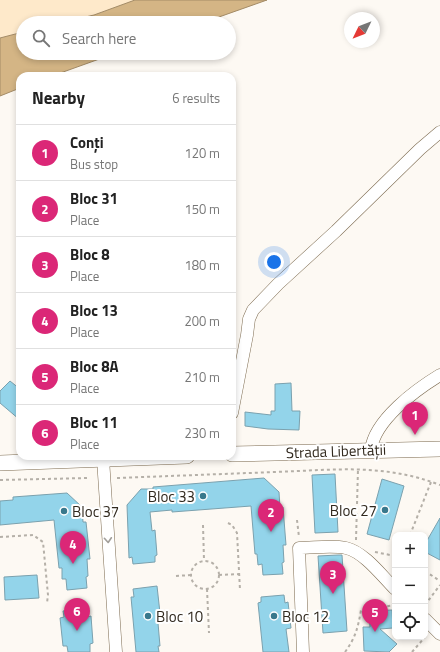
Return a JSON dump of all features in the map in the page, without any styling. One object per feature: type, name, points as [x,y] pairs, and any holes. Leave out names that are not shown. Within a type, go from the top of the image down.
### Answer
[{"type":"main road","name":"Strada Libertății","points":[[236,454],[440,449]]},
{"type":"main road","points":[[0,463],[77,460]]},
{"type":"street","points":[[236,391],[252,310],[420,149],[440,132]]},
{"type":"street","points":[[371,450],[372,442],[375,436],[394,410],[413,394],[440,375]]},
{"type":"street","points":[[103,460],[116,652]]},
{"type":"street","points":[[303,652],[299,548],[341,548],[356,552],[366,559],[392,586]]},
{"type":"street","points":[[428,622],[437,631]]},
{"type":"path","points":[[356,552],[358,469]]},
{"type":"path","points":[[117,478],[358,469],[400,473],[440,485]]},
{"type":"path","points":[[0,480],[88,478]]},
{"type":"path","points":[[411,532],[431,482]]},
{"type":"path","points":[[297,520],[299,548]]},
{"type":"path","points":[[228,524],[232,525],[237,533],[240,590]]},
{"type":"path","points":[[203,525],[204,560]]},
{"type":"path","points":[[0,537],[33,535],[43,542],[48,595],[47,603]]},
{"type":"path","points":[[204,560],[212,562],[216,565],[219,575],[216,584],[207,589],[199,588],[195,585],[191,575],[194,565],[204,560]]},
{"type":"path","points":[[428,573],[440,581]]},
{"type":"path","points":[[219,575],[240,574]]},
{"type":"path","points":[[176,576],[191,575]]},
{"type":"path","points":[[426,604],[440,585]]},
{"type":"path","points":[[207,589],[209,633]]},
{"type":"path","points":[[345,652],[351,645],[358,630],[361,610],[392,605]]},
{"type":"path","points":[[412,652],[437,631]]},
{"type":"shaded area","points":[[0,0],[135,0],[90,16],[16,16],[16,34],[0,38]]},
{"type":"shaded area","points":[[135,0],[267,0],[222,16],[90,16]]},
{"type":"shaded area","points":[[16,34],[16,60],[97,60],[63,72],[16,72],[16,90],[0,96],[0,38]]},
{"type":"building","points":[[10,381],[16,386],[16,417],[0,403],[0,391]]},
{"type":"building","points":[[291,383],[292,411],[300,411],[299,430],[268,429],[245,426],[245,412],[271,415],[271,411],[275,411],[275,384]]},
{"type":"building","points":[[335,474],[338,532],[315,533],[312,475]]},
{"type":"building","points":[[264,478],[279,492],[280,508],[283,507],[286,545],[283,545],[283,574],[263,575],[262,564],[258,565],[257,554],[255,554],[251,506],[172,512],[172,510],[150,512],[152,531],[155,530],[157,555],[155,556],[155,562],[133,564],[132,557],[129,558],[127,505],[141,489]]},
{"type":"building","name":"Bloc 27","points":[[382,479],[404,486],[389,540],[367,534]]},
{"type":"building","points":[[67,493],[82,507],[83,522],[86,522],[90,559],[87,559],[87,588],[67,590],[66,579],[62,579],[62,568],[59,568],[54,520],[0,525],[0,501],[13,500],[13,497]]},
{"type":"building","points":[[440,518],[440,560],[428,554],[428,539]]},
{"type":"building","points":[[342,555],[347,631],[323,633],[318,556]]},
{"type":"building","points":[[37,575],[39,598],[5,600],[4,577]]},
{"type":"building","name":"Bloc 10","points":[[157,586],[161,622],[158,623],[160,646],[158,646],[159,652],[136,652],[131,597],[134,597],[133,589]]},
{"type":"building","name":"Bloc 12","points":[[284,595],[285,603],[288,602],[291,628],[286,629],[289,652],[263,652],[258,603],[261,602],[261,597]]},
{"type":"building","points":[[86,609],[87,617],[91,616],[93,643],[90,644],[90,652],[68,652],[67,646],[63,646],[60,618],[64,617],[63,611]]},
{"type":"building","points":[[392,610],[392,628],[380,629],[397,644],[389,652],[364,651],[363,627],[370,627],[369,611]]},
{"type":"place","name":"Conți","points":[[415,435]]},
{"type":"place","name":"Bloc 33","points":[[203,496]]},
{"type":"place","name":"Bloc 27","points":[[385,510]]},
{"type":"place","name":"Bloc 37","points":[[64,511]]},
{"type":"place","name":"Bloc 31","points":[[271,532]]},
{"type":"place","name":"Bloc 13","points":[[73,564]]},
{"type":"place","name":"Bloc 8","points":[[333,594]]},
{"type":"place","name":"Bloc 10","points":[[148,616]]},
{"type":"place","name":"Bloc 12","points":[[274,616]]},
{"type":"place","name":"Bloc 11","points":[[77,631]]},
{"type":"place","name":"Bloc 8A","points":[[375,632]]}]
